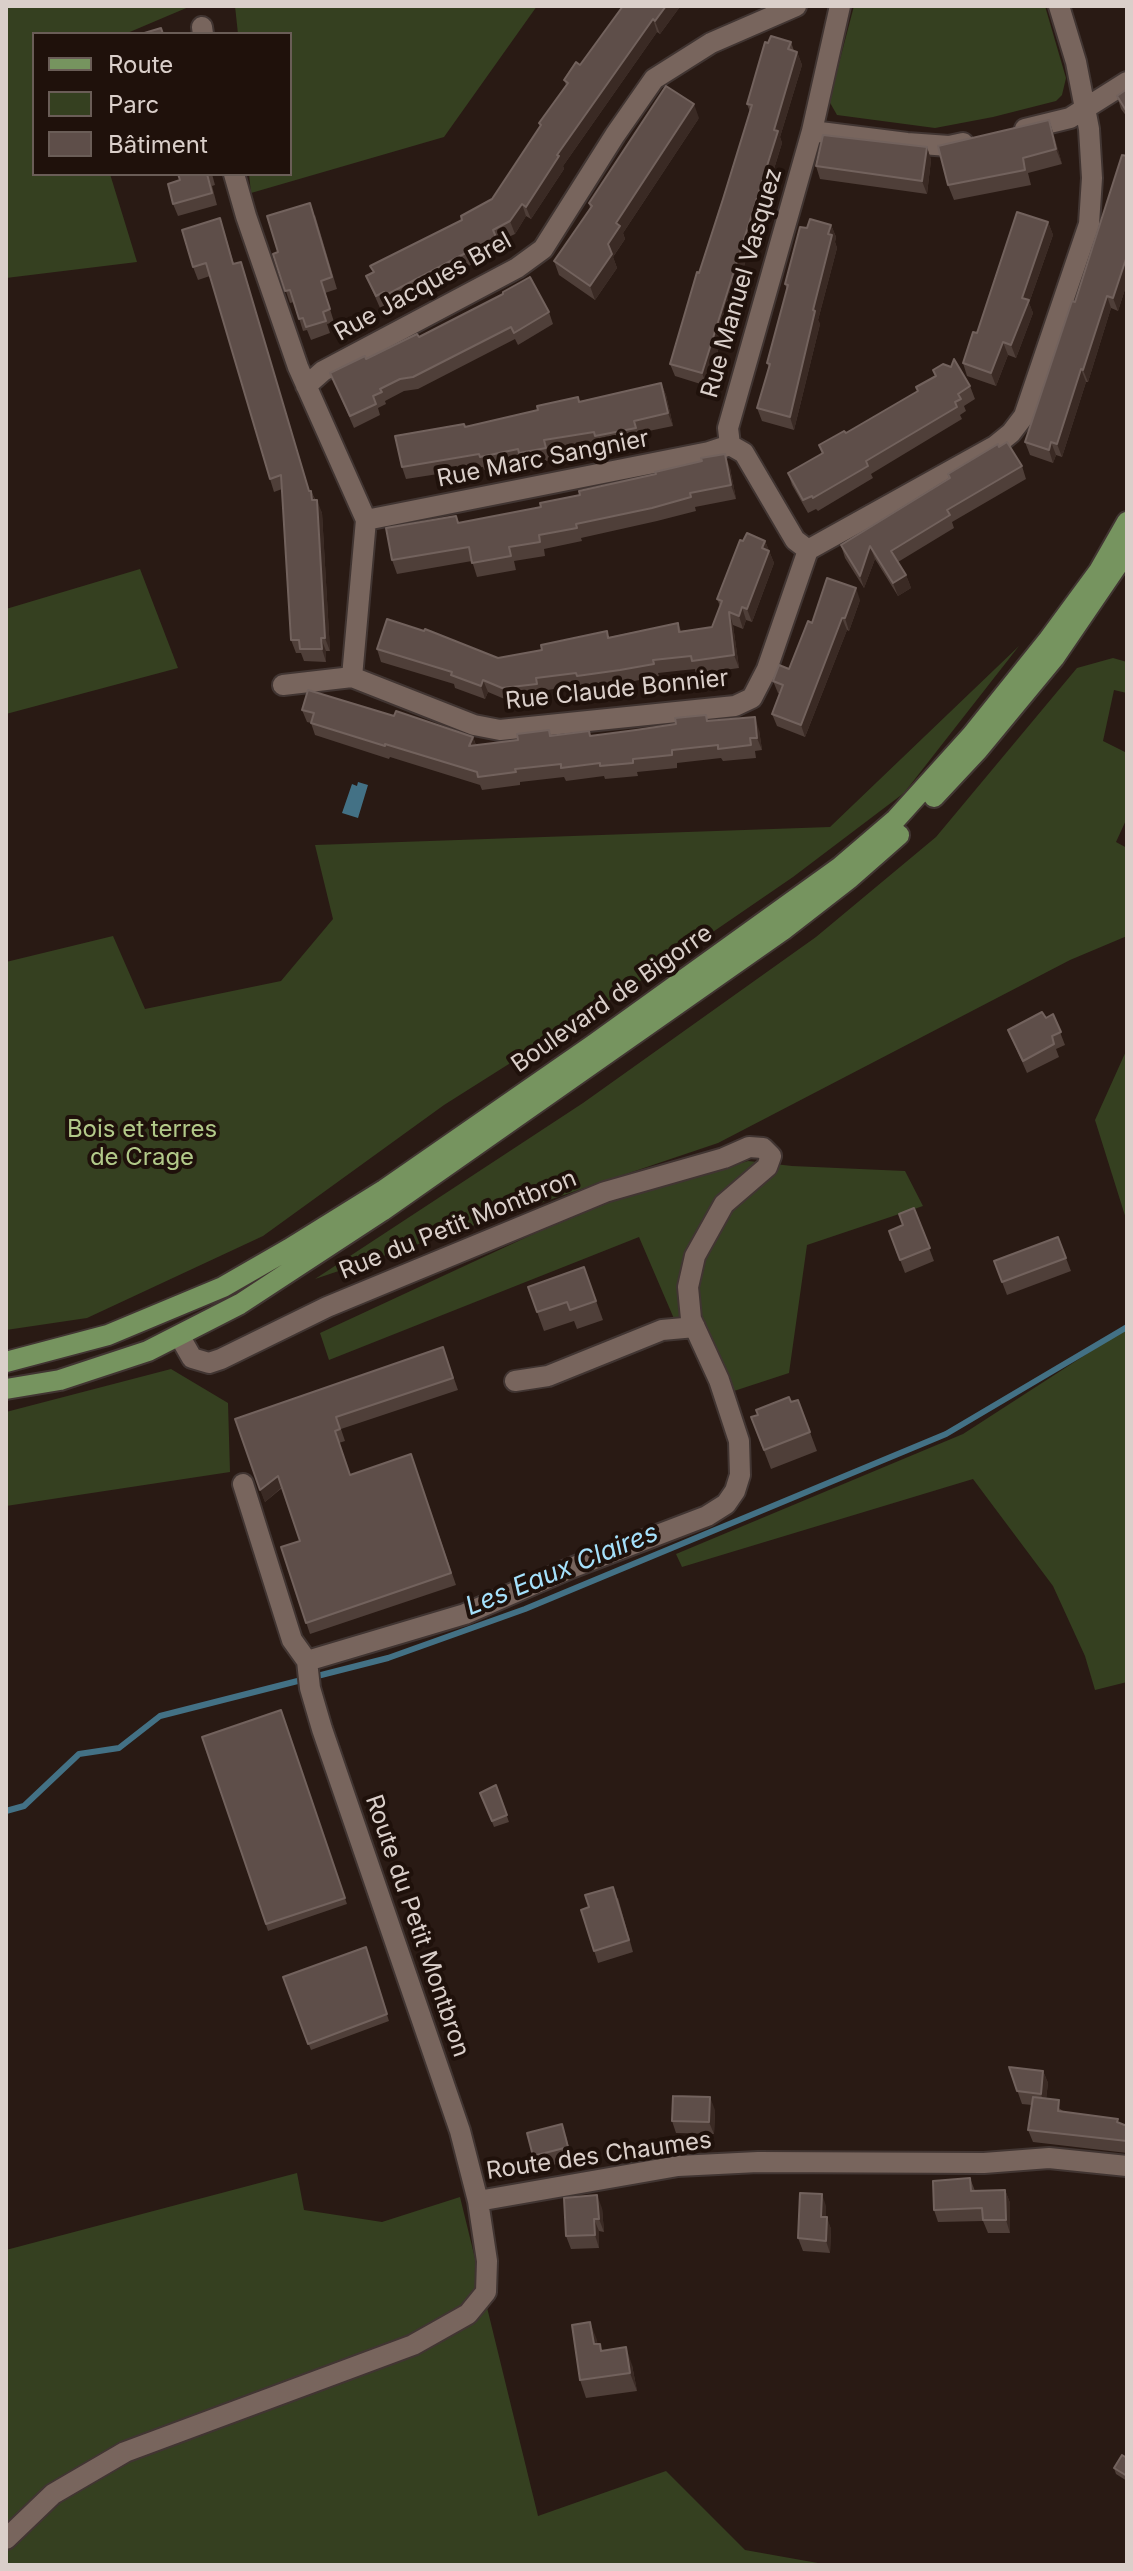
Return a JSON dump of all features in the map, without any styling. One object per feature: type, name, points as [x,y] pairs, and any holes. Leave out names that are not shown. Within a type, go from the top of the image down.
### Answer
[{"type":"main road","name":"Boulevard de Bigorre","points":[[6,1362],[108,1335],[223,1287],[289,1249],[384,1190],[533,1087],[840,867],[896,819],[971,736],[1099,571],[1127,522]]},
{"type":"main road","name":"Boulevard de Bigorre","points":[[6,1389],[60,1380],[148,1351],[240,1304],[382,1211],[783,930],[898,836],[978,750],[1054,658],[1127,551]]},
{"type":"street","name":"Rue Jacques Brel","points":[[306,386],[323,371],[517,268],[543,249],[654,79],[711,43],[796,6]]},
{"type":"street","name":"Rue Manuel Vasquez","points":[[730,445],[728,428],[812,131],[840,6]]},
{"type":"street","points":[[730,445],[744,453],[795,540],[808,550],[995,446],[1011,433],[1024,416],[1089,224],[1092,178],[1085,109],[1076,62],[1059,6]]},
{"type":"street","points":[[1010,132],[1070,118],[1127,82]]},
{"type":"street","points":[[812,131],[949,146],[979,139]]},
{"type":"street","points":[[235,176],[306,386],[366,520],[352,677]]},
{"type":"street","name":"Rue Marc Sangnier","points":[[366,520],[709,452],[730,445]]},
{"type":"street","name":"Rue Claude Bonnier","points":[[283,685],[352,677],[474,725],[500,730],[735,706],[752,698],[767,669],[808,550]]},
{"type":"street","name":"Rue du Petit Montbron","points":[[180,1337],[192,1358],[209,1363],[327,1307],[605,1192],[724,1158],[749,1147],[763,1148],[771,1156],[767,1167],[724,1204],[695,1256],[688,1287],[691,1319],[695,1327]]},
{"type":"street","points":[[308,1673],[465,1614],[571,1568],[707,1516],[726,1504],[735,1491],[740,1475],[739,1441],[719,1380],[695,1327],[662,1330],[548,1376],[515,1381]]},
{"type":"street","name":"Route du Petit Montbron","points":[[243,1484],[292,1640],[308,1673],[391,1936],[460,2131],[478,2201]]},
{"type":"street","name":"Route des Chaumes","points":[[6,2539],[53,2494],[125,2452],[413,2345],[468,2314],[486,2292],[487,2261],[478,2201],[678,2166],[758,2162],[984,2163],[1049,2158],[1127,2166]]},
{"type":"green space","points":[[6,6],[191,6],[130,32],[32,32],[32,176],[111,176],[137,262],[6,278]]},
{"type":"green space","points":[[235,6],[537,6],[444,137],[251,193],[249,176],[292,176],[292,32],[238,32]]},
{"type":"green space","points":[[854,6],[1045,6],[1066,78],[1062,95],[1056,101],[935,128],[837,115],[829,101]]},
{"type":"green space","points":[[140,569],[178,668],[6,714],[6,609]]},
{"type":"green space","name":"Bois et terres de Crage","points":[[1019,646],[904,793],[793,877],[656,971],[444,1105],[263,1236],[87,1318],[6,1330],[6,962],[113,936],[145,1009],[281,981],[333,919],[315,845],[830,827]]},
{"type":"green space","points":[[1113,658],[1127,662],[1127,693],[1114,690],[1103,741],[1127,753],[1127,818],[1116,842],[1127,848],[1127,936],[1070,960],[718,1143],[315,1279],[583,1103],[816,937],[936,837],[1077,668]]},
{"type":"green space","points":[[1127,1049],[1127,1222],[1095,1120]]},
{"type":"green space","points":[[748,1161],[905,1171],[923,1206],[807,1245],[789,1373],[734,1391],[701,1321],[675,1321],[639,1237],[329,1360],[320,1333],[598,1204]]},
{"type":"green space","points":[[1127,1328],[1127,1682],[1095,1690],[1085,1656],[1053,1586],[973,1479],[682,1567],[676,1554],[963,1434]]},
{"type":"green space","points":[[171,1369],[228,1403],[230,1472],[6,1506],[6,1412]]},
{"type":"green space","points":[[297,2173],[304,2210],[382,2222],[460,2197],[538,2516],[666,2471],[745,2550],[829,2565],[6,2565],[6,2250]]},
{"type":"water","points":[[358,782],[368,785],[358,818],[342,813],[352,784],[357,786]]},
{"type":"building","points":[[623,6],[666,6],[655,21],[653,19],[557,155],[526,207],[522,204],[510,221],[493,230],[496,237],[386,295],[384,292],[376,296],[366,276],[374,272],[370,266],[462,220],[461,216],[492,199],[568,83],[564,80],[576,62],[580,65]]},
{"type":"building","points":[[771,36],[791,42],[788,49],[797,52],[774,130],[778,131],[702,373],[670,364],[752,105],[747,104],[765,42],[768,43]]},
{"type":"building","points":[[666,86],[694,104],[616,223],[620,226],[608,244],[612,254],[590,286],[554,261]]},
{"type":"building","points":[[1127,89],[1127,112],[1117,96]]},
{"type":"building","points":[[1049,120],[1056,149],[1023,158],[1025,170],[948,185],[938,146]]},
{"type":"building","points":[[823,135],[927,147],[922,181],[816,166]]},
{"type":"building","points":[[1122,155],[1127,156],[1127,256],[1113,298],[1107,296],[1057,444],[1051,442],[1049,450],[1025,442],[1072,301],[1075,302]]},
{"type":"building","points":[[179,176],[208,176],[212,193],[173,204],[168,184],[180,180]]},
{"type":"building","points":[[310,203],[332,277],[321,281],[330,309],[323,312],[326,321],[306,327],[303,318],[299,319],[290,290],[285,291],[273,254],[278,252],[267,216]]},
{"type":"building","points":[[1017,212],[1048,222],[1022,298],[1029,300],[1011,345],[1003,342],[991,373],[963,363],[973,332],[977,333]]},
{"type":"building","points":[[220,218],[233,264],[241,262],[309,491],[312,500],[317,500],[325,638],[321,638],[322,649],[300,649],[299,640],[291,640],[281,475],[270,479],[206,263],[193,267],[182,230]]},
{"type":"building","points":[[810,219],[831,225],[828,234],[832,235],[790,417],[757,408],[770,364],[767,363],[800,227],[807,228]]},
{"type":"building","points":[[530,277],[549,312],[514,333],[511,327],[413,377],[400,379],[380,389],[382,392],[373,396],[376,404],[350,416],[330,373],[417,334],[419,337]]},
{"type":"building","points":[[954,359],[970,386],[958,394],[961,399],[955,402],[957,407],[866,461],[868,466],[813,498],[803,500],[788,473],[823,453],[819,445],[918,391],[916,387],[936,376],[933,370],[943,364],[951,367]]},
{"type":"building","points":[[661,383],[668,413],[634,421],[636,428],[595,436],[594,432],[544,440],[546,448],[519,453],[518,449],[402,467],[395,436],[464,424],[465,427],[538,410],[537,406],[578,397],[579,402]]},
{"type":"building","points":[[1007,442],[1022,466],[947,510],[950,515],[891,551],[906,575],[893,583],[870,546],[860,576],[841,545],[950,478],[948,474],[998,444],[999,447]]},
{"type":"building","points":[[725,454],[731,485],[690,493],[691,497],[652,508],[576,524],[577,528],[539,535],[540,542],[509,547],[511,556],[472,563],[469,547],[392,560],[386,528],[456,516],[458,523],[541,507],[540,503],[580,495],[579,491],[656,474],[702,461],[701,458]]},
{"type":"building","points":[[747,533],[765,541],[762,548],[769,551],[747,609],[742,607],[739,616],[729,612],[734,655],[692,661],[691,656],[653,660],[654,664],[577,676],[576,673],[536,678],[537,684],[502,688],[483,680],[481,686],[451,675],[452,672],[377,649],[387,619],[425,629],[498,658],[542,650],[541,645],[607,631],[608,638],[678,623],[679,632],[712,627],[722,601],[717,599],[740,540],[743,541]]},
{"type":"building","points":[[827,578],[856,588],[801,725],[772,714],[783,685],[773,681],[779,665],[789,669],[808,621],[812,623]]},
{"type":"building","points":[[308,690],[394,716],[396,711],[473,737],[469,746],[518,740],[517,734],[549,730],[550,736],[589,731],[590,736],[636,730],[676,724],[675,718],[706,715],[707,721],[755,717],[757,738],[750,738],[751,745],[672,750],[672,755],[633,759],[633,763],[561,768],[561,764],[478,777],[477,772],[311,723],[314,713],[302,710]]},
{"type":"building","points":[[1042,1012],[1046,1018],[1053,1014],[1061,1032],[1052,1036],[1054,1044],[1023,1061],[1008,1030]]},
{"type":"building","points":[[914,1208],[930,1248],[900,1260],[889,1231],[903,1225],[899,1214]]},
{"type":"building","points":[[1058,1237],[1066,1258],[1002,1282],[994,1261]]},
{"type":"building","points":[[584,1267],[596,1301],[570,1310],[567,1302],[537,1312],[528,1287]]},
{"type":"building","points":[[443,1347],[453,1378],[336,1417],[340,1429],[335,1431],[350,1475],[411,1454],[451,1573],[306,1623],[281,1547],[300,1541],[278,1476],[260,1490],[235,1419]]},
{"type":"building","points":[[789,1397],[791,1402],[798,1400],[810,1432],[764,1450],[751,1417],[758,1415],[756,1410]]},
{"type":"building","points":[[281,1710],[345,1898],[266,1924],[202,1737]]},
{"type":"building","points":[[496,1785],[507,1815],[492,1821],[480,1793]]},
{"type":"building","points":[[613,1887],[629,1940],[594,1951],[581,1910],[589,1907],[585,1895]]},
{"type":"building","points":[[366,1947],[387,2014],[308,2044],[283,1977]]},
{"type":"building","points":[[1009,2067],[1043,2071],[1041,2094],[1017,2091]]},
{"type":"building","points":[[673,2096],[710,2097],[709,2122],[672,2121]]},
{"type":"building","points":[[1033,2097],[1059,2100],[1058,2111],[1118,2119],[1117,2122],[1127,2126],[1127,2141],[1028,2130]]},
{"type":"building","points":[[562,2124],[568,2147],[533,2156],[527,2133]]},
{"type":"building","points":[[970,2178],[971,2191],[1005,2190],[1006,2220],[983,2220],[982,2208],[934,2210],[933,2181]]},
{"type":"building","points":[[800,2193],[822,2194],[821,2217],[827,2217],[826,2241],[798,2238]]},
{"type":"building","points":[[597,2195],[599,2219],[594,2219],[595,2235],[566,2236],[564,2198]]},
{"type":"building","points":[[590,2322],[594,2344],[600,2344],[601,2351],[626,2347],[630,2373],[580,2380],[572,2325]]},
{"type":"building","points":[[1122,2455],[1127,2458],[1127,2476],[1114,2468]]},
{"type":"waterway","name":"Les Eaux Claires","points":[[6,1811],[24,1806],[79,1754],[119,1748],[160,1716],[388,1658],[525,1609],[946,1434],[1127,1327]]}]
